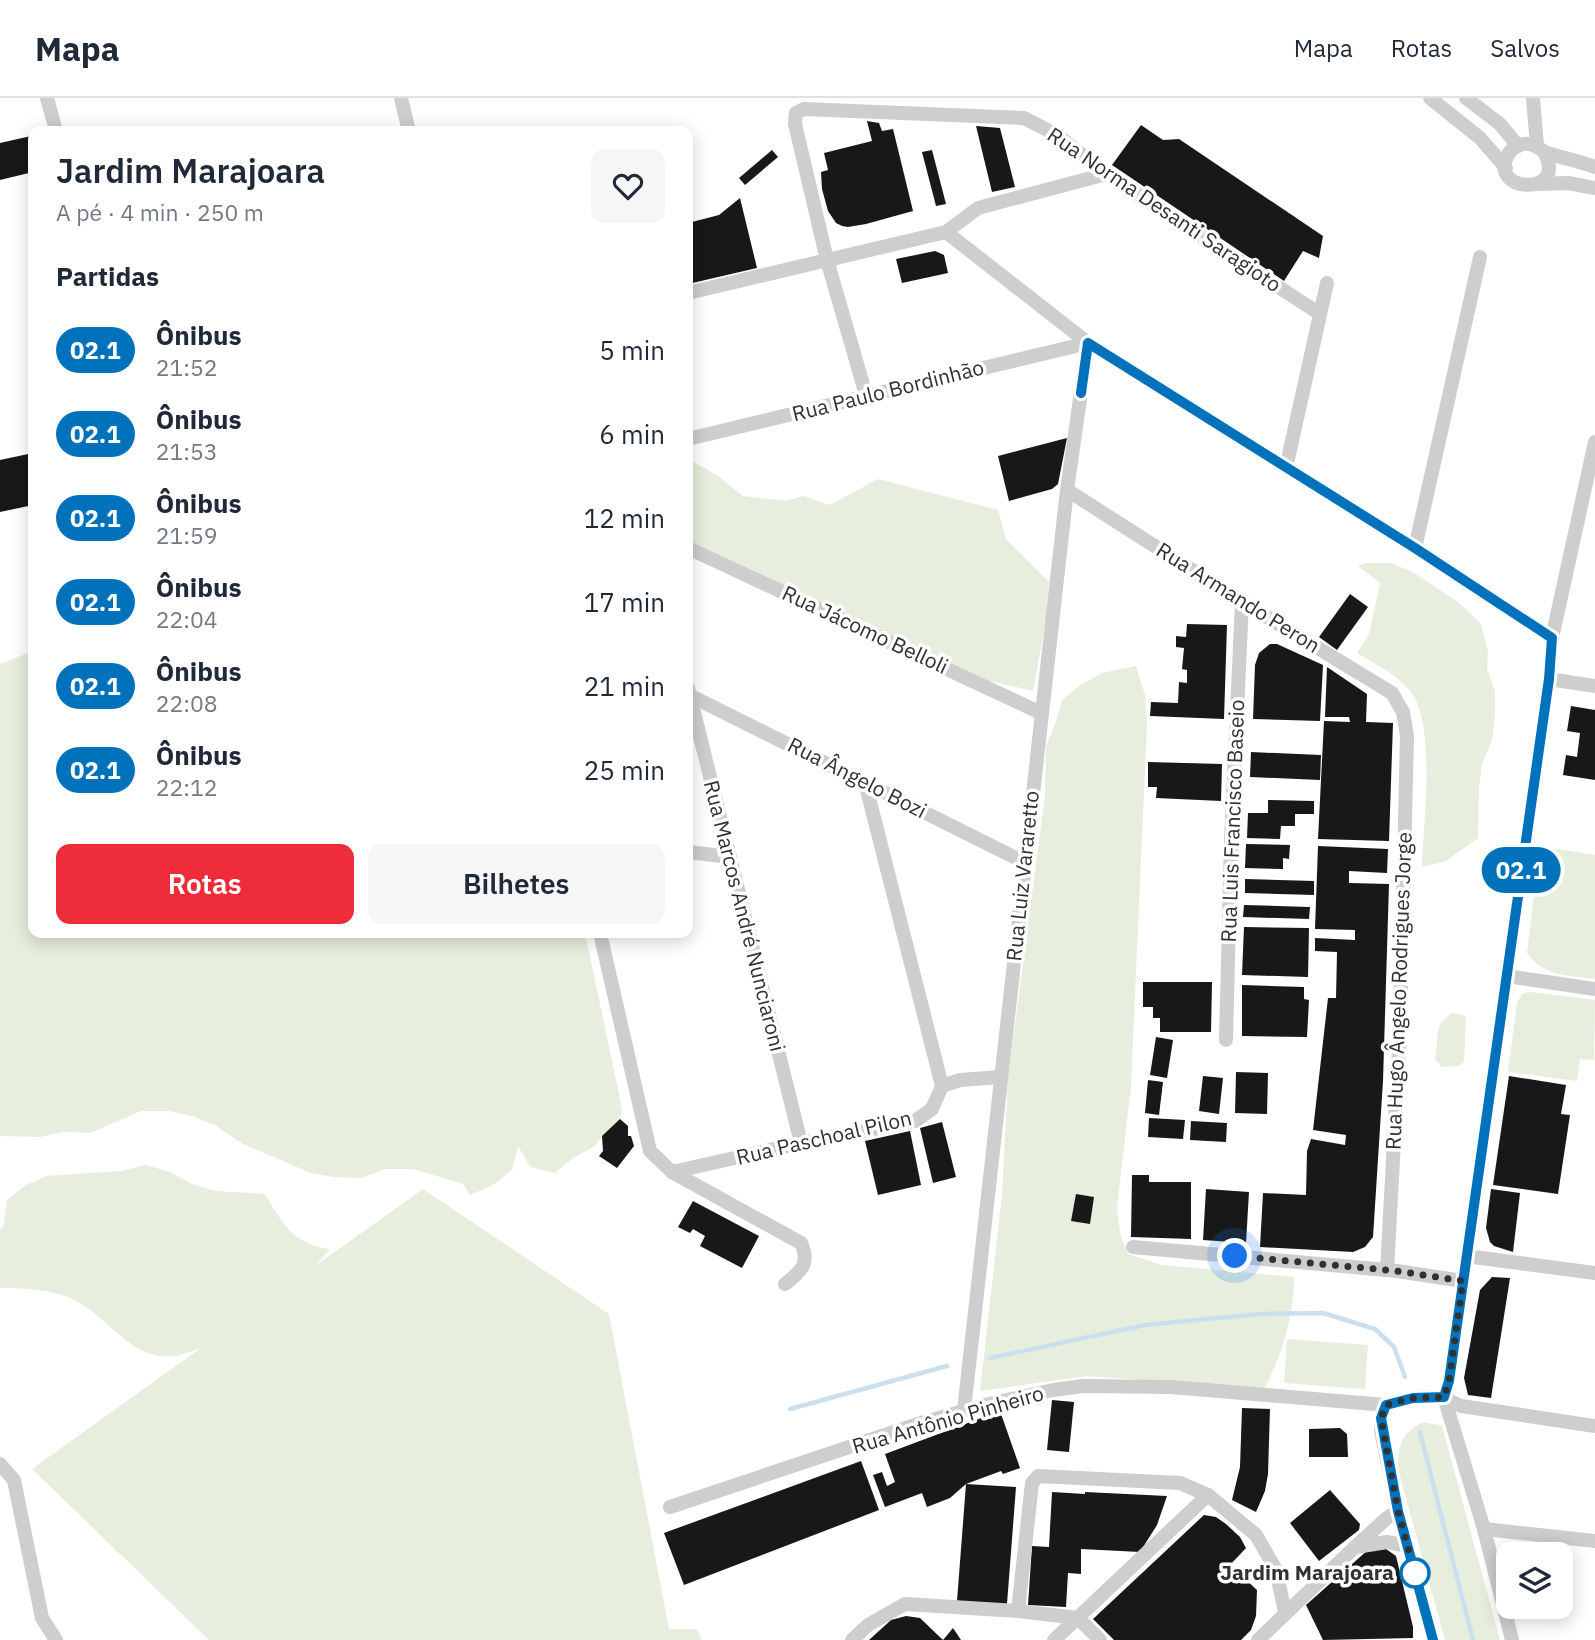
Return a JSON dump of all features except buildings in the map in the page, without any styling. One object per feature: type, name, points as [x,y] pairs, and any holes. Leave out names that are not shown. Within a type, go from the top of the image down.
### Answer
[{"type":"street","points":[[47,98],[54,126]]},
{"type":"street","points":[[401,98],[408,126]]},
{"type":"street","points":[[1430,98],[1480,138],[1517,184],[1524,186],[1568,183],[1595,188]]},
{"type":"street","points":[[1466,98],[1500,124],[1518,146]]},
{"type":"street","points":[[1533,98],[1541,149],[1549,163],[1546,176],[1537,184]]},
{"type":"street","name":"Rua Norma Desanti Saragioto","points":[[827,260],[795,124],[796,113],[804,109],[822,109],[1024,118],[1057,135],[1106,174],[1320,314]]},
{"type":"street","points":[[1506,168],[1508,155],[1518,146],[1528,144],[1595,167]]},
{"type":"street","points":[[693,292],[946,232],[978,208],[1106,174]]},
{"type":"street","points":[[946,232],[1088,343],[1415,548],[1552,638]]},
{"type":"street","points":[[1415,548],[1480,257]]},
{"type":"street","points":[[827,260],[866,396]]},
{"type":"street","points":[[1286,468],[1327,283]]},
{"type":"street","name":"Rua Paulo Bordinhão","points":[[693,438],[1088,343]]},
{"type":"street","name":"Rua Luiz Vararetto","points":[[964,1410],[1041,713],[1067,490],[1088,343]]},
{"type":"street","points":[[1512,1640],[1484,1529],[1444,1397],[1449,1381],[1549,679],[1552,638],[1595,442]]},
{"type":"street","name":"Rua Armando Peron","points":[[1067,490],[1392,694],[1403,712]]},
{"type":"street","name":"Rua Jácomo Belloli","points":[[693,550],[1041,713]]},
{"type":"street","name":"Rua Luis Francisco Baseio","points":[[1226,1040],[1231,840],[1242,602]]},
{"type":"street","points":[[1549,679],[1595,686]]},
{"type":"street","name":"Rua Ângelo Bozi","points":[[693,693],[1024,862]]},
{"type":"street","name":"Rua Marcos André Nunciaroni","points":[[693,707],[801,1143]]},
{"type":"street","name":"Rua Hugo Ângelo Rodrigues Jorge","points":[[1387,1270],[1400,1031],[1407,736],[1403,712]]},
{"type":"street","points":[[865,782],[942,1086],[960,1080],[1000,1077]]},
{"type":"street","points":[[693,853],[730,857]]},
{"type":"street","points":[[601,938],[650,1151],[673,1172],[801,1243],[806,1253],[805,1264],[797,1275],[785,1283]]},
{"type":"street","points":[[1506,976],[1595,989]]},
{"type":"street","name":"Rua Paschoal Pilon","points":[[673,1172],[915,1121],[932,1109],[942,1086]]},
{"type":"street","points":[[1133,1247],[1387,1270],[1463,1281]]},
{"type":"street","points":[[1466,1256],[1595,1273]]},
{"type":"street","name":"Rua Antônio Pinheiro","points":[[670,1507],[964,1410],[1053,1390],[1083,1386],[1171,1387],[1386,1405],[1413,1398],[1444,1397]]},
{"type":"street","points":[[1444,1397],[1461,1406],[1595,1426]]},
{"type":"street","points":[[1386,1405],[1381,1418],[1381,1431],[1398,1511],[1432,1639]]},
{"type":"street","points":[[0,1464],[14,1480],[42,1618],[56,1640]]},
{"type":"street","points":[[1018,1611],[1031,1483],[1038,1476],[1181,1483],[1208,1495],[1256,1535],[1276,1570],[1285,1612]]},
{"type":"street","points":[[1054,1640],[1208,1495]]},
{"type":"street","points":[[1264,1637],[1285,1612],[1354,1547],[1398,1511]]},
{"type":"street","points":[[1484,1529],[1595,1541]]},
{"type":"street","points":[[1354,1547],[1387,1542],[1408,1546]]},
{"type":"street","points":[[852,1640],[868,1625],[905,1604],[1018,1611],[1078,1618],[1100,1640]]},
{"type":"green space","points":[[693,462],[717,475],[743,496],[786,501],[803,496],[830,505],[878,479],[998,510],[1006,539],[1049,582],[1047,614],[1033,691],[981,679],[693,544]]},
{"type":"green space","points":[[1365,563],[1392,563],[1414,573],[1458,602],[1481,624],[1488,651],[1487,669],[1495,691],[1495,715],[1492,740],[1482,764],[1478,838],[1446,861],[1422,867],[1426,802],[1423,726],[1418,706],[1405,685],[1357,653],[1369,634],[1380,583],[1358,566]]},
{"type":"green space","points":[[28,653],[28,938],[586,938],[619,1094],[622,1111],[620,1119],[595,1146],[573,1158],[555,1173],[530,1167],[518,1146],[512,1170],[493,1185],[470,1195],[463,1184],[413,1169],[385,1169],[362,1178],[311,1173],[243,1144],[215,1125],[169,1111],[141,1111],[90,1133],[63,1132],[40,1137],[0,1136],[0,664]]},
{"type":"green space","points":[[1136,666],[1145,695],[1147,723],[1131,1086],[1117,1208],[1120,1233],[1128,1254],[1162,1265],[1294,1277],[1289,1321],[1276,1363],[1264,1389],[1087,1376],[980,1391],[1002,1195],[1008,1078],[1045,795],[1046,746],[1062,700],[1080,685],[1102,673]]},
{"type":"green space","points":[[1540,846],[1595,855],[1595,979],[1549,971],[1527,953]]},
{"type":"green space","points":[[1523,993],[1595,1000],[1594,1060],[1580,1059],[1577,1081],[1508,1072],[1517,1002]]},
{"type":"green space","points":[[1453,1013],[1466,1016],[1464,1062],[1458,1066],[1442,1067],[1435,1059],[1438,1033],[1442,1022]]},
{"type":"green space","points":[[146,1165],[216,1191],[265,1194],[290,1231],[307,1243],[330,1249],[315,1266],[423,1189],[609,1314],[669,1629],[697,1629],[702,1640],[209,1640],[32,1469],[201,1348],[180,1355],[148,1353],[135,1347],[87,1308],[65,1296],[47,1291],[0,1288],[0,1229],[4,1225],[7,1200],[26,1185],[47,1176],[121,1171]]},
{"type":"green space","points":[[1287,1339],[1368,1345],[1365,1389],[1284,1383]]},
{"type":"green space","points":[[1423,1422],[1442,1426],[1500,1640],[1445,1640],[1398,1469],[1402,1441]]},
{"type":"waterway","points":[[990,1358],[1145,1325],[1260,1314],[1323,1313],[1375,1329],[1394,1347],[1405,1377]]},
{"type":"waterway","points":[[790,1409],[947,1366]]},
{"type":"waterway","points":[[1420,1432],[1473,1640]]},
{"type":"bus line","name":"02.1","points":[[1081,393],[1088,343],[1415,548],[1552,638],[1549,679],[1449,1381],[1444,1397],[1413,1398],[1386,1405],[1381,1418],[1381,1431],[1398,1511],[1433,1640]]},
{"type":"place","name":"Jardim Marajoara","points":[[1415,1573]]},
{"type":"route","points":[[1235,1256],[1397,1271],[1463,1281],[1449,1381],[1444,1397],[1413,1398],[1386,1405],[1381,1418],[1381,1431],[1398,1511],[1415,1573]]}]
